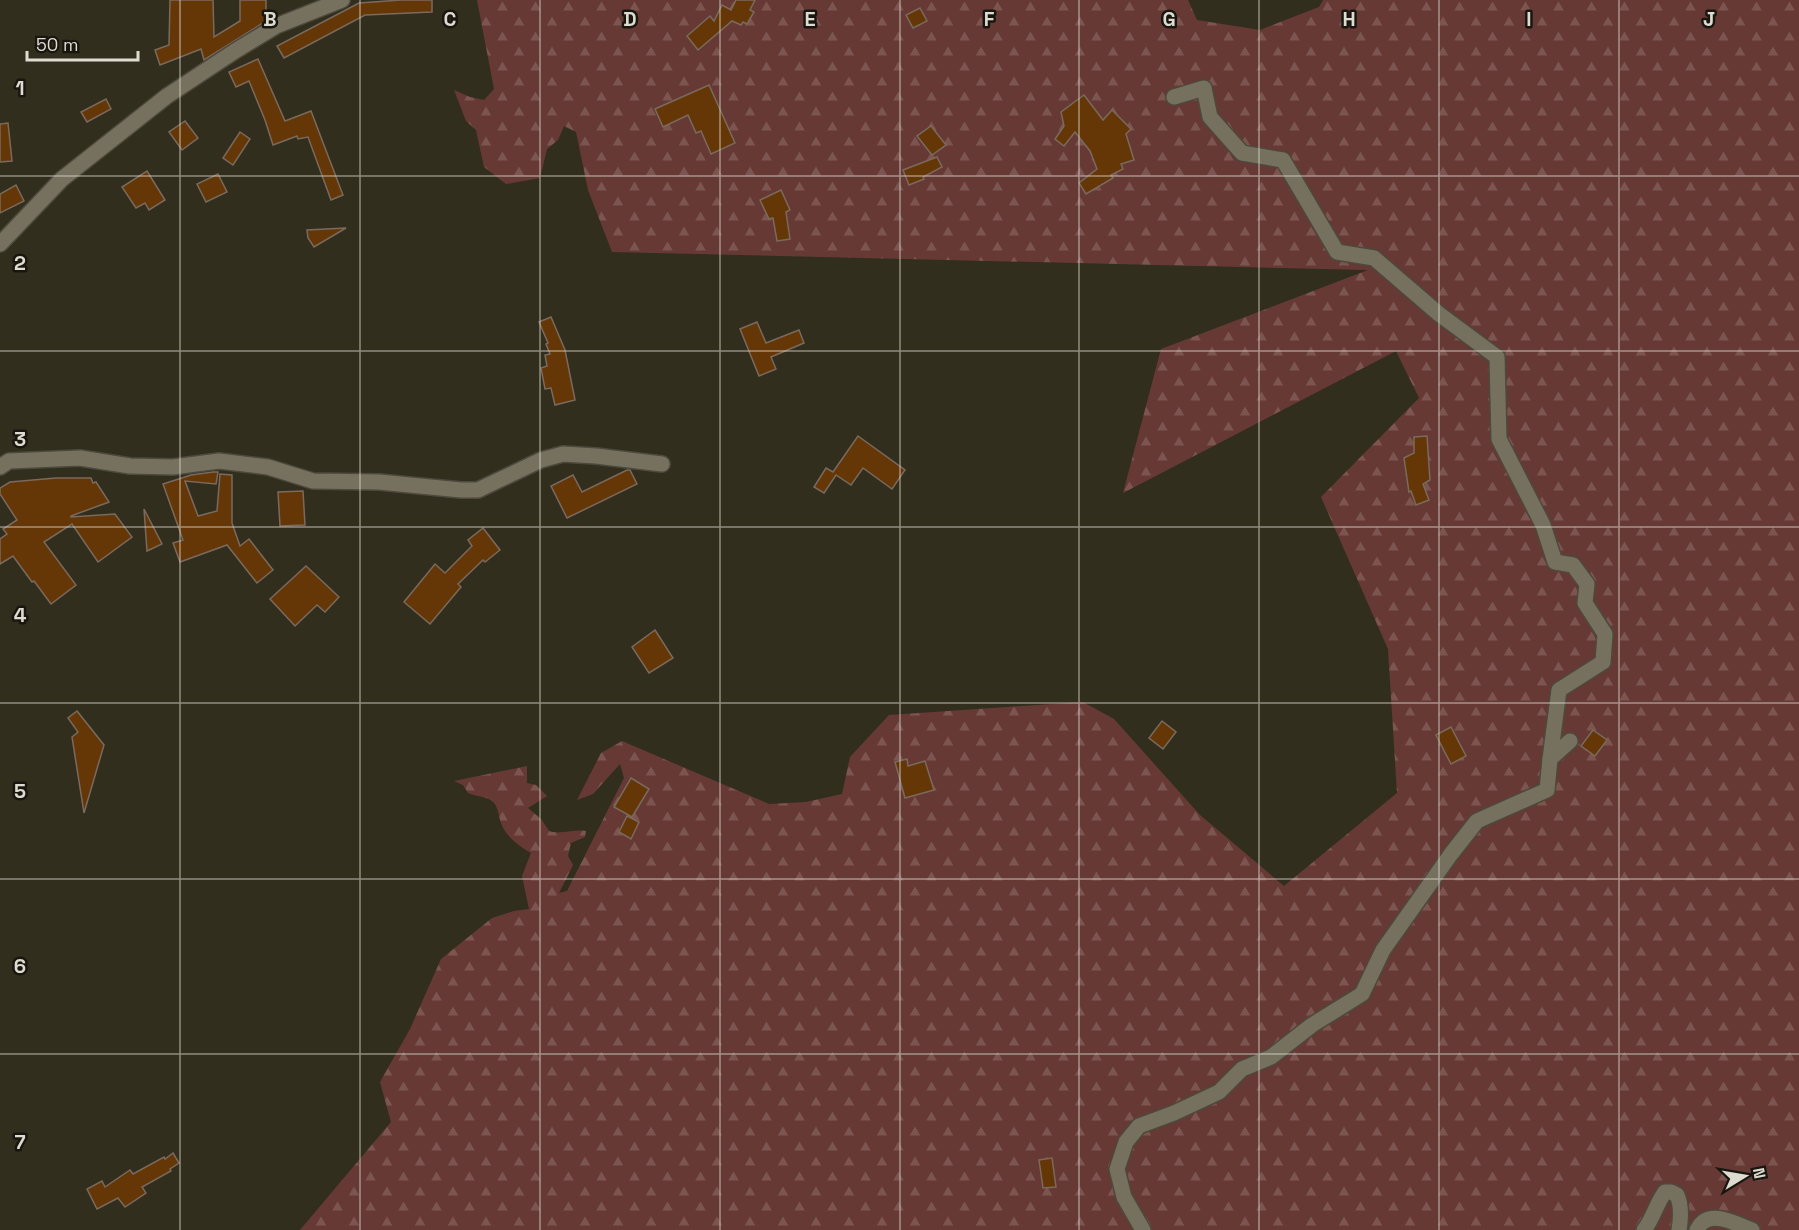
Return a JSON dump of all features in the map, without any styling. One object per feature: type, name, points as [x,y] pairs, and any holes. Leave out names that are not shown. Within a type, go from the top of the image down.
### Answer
[{"type":"street","points":[[0,244],[62,179],[167,96],[276,26],[342,0]]},
{"type":"street","points":[[1143,1230],[1124,1197],[1117,1169],[1126,1142],[1139,1126],[1174,1113],[1218,1092],[1242,1069],[1271,1057],[1312,1025],[1362,994],[1383,950],[1477,821],[1547,790],[1559,690],[1603,662],[1605,634],[1585,603],[1587,584],[1573,565],[1555,562],[1543,525],[1499,439],[1497,357],[1439,314],[1374,258],[1337,252],[1283,159],[1242,153],[1210,117],[1204,88],[1174,97]]},
{"type":"street","points":[[0,467],[9,461],[80,458],[130,466],[173,467],[219,461],[268,467],[313,481],[379,482],[478,490],[541,460],[563,454],[662,464]]},
{"type":"street","points":[[1551,759],[1570,741]]},
{"type":"street","points":[[1644,1230],[1665,1192],[1677,1195],[1680,1202],[1679,1230]]},
{"type":"street","points":[[1697,1230],[1703,1221],[1716,1218],[1752,1230]]},
{"type":"green space","points":[[477,0],[1188,0],[1197,20],[1260,30],[1319,7],[1323,0],[1799,0],[1799,1230],[300,1230],[391,1122],[380,1082],[410,1029],[441,959],[492,918],[529,909],[522,876],[531,853],[506,833],[492,801],[468,793],[463,785],[454,781],[527,766],[527,783],[536,785],[547,796],[528,808],[541,819],[549,831],[586,831],[585,837],[571,843],[568,856],[573,865],[559,893],[567,891],[624,778],[620,764],[593,794],[577,800],[601,753],[622,741],[769,804],[806,802],[842,794],[850,757],[889,715],[1083,702],[1114,719],[1200,815],[1284,886],[1397,793],[1388,649],[1321,497],[1419,398],[1396,351],[1123,493],[1161,349],[1368,270],[612,252],[588,190],[576,132],[564,126],[558,140],[547,149],[540,178],[506,184],[484,167],[476,130],[466,121],[454,90],[484,100],[494,89]]},
{"type":"building","points":[[170,0],[213,0],[214,37],[240,21],[240,0],[266,0],[266,21],[204,60],[201,49],[160,65],[155,50],[169,45]]},
{"type":"building","points":[[432,0],[432,12],[365,15],[284,58],[277,46],[359,3]]},
{"type":"building","points":[[736,0],[755,0],[750,10],[754,12],[747,24],[743,22],[741,25],[732,21],[698,50],[687,36],[710,16],[714,21],[722,5],[731,10]]},
{"type":"building","points":[[920,8],[927,21],[913,28],[906,15]]},
{"type":"building","points":[[258,59],[285,121],[311,111],[343,195],[331,200],[308,137],[298,139],[297,136],[273,145],[249,81],[236,87],[229,72]]},
{"type":"building","points":[[709,85],[735,143],[711,154],[701,131],[696,133],[688,115],[663,127],[655,109]]},
{"type":"building","points":[[1084,95],[1103,120],[1112,110],[1131,129],[1126,134],[1134,160],[1121,164],[1123,169],[1111,175],[1113,178],[1086,194],[1079,183],[1097,169],[1090,151],[1075,132],[1064,146],[1055,139],[1064,126],[1061,112]]},
{"type":"building","points":[[106,99],[111,109],[87,122],[81,112]]},
{"type":"building","points":[[185,121],[198,138],[182,150],[169,132]]},
{"type":"building","points":[[8,123],[12,161],[0,162],[0,124]]},
{"type":"building","points":[[931,126],[946,145],[932,155],[917,136]]},
{"type":"building","points":[[240,132],[250,139],[233,165],[223,158]]},
{"type":"building","points":[[937,157],[942,167],[923,177],[924,179],[909,185],[903,170]]},
{"type":"building","points":[[147,171],[165,200],[149,210],[145,203],[136,208],[122,187]]},
{"type":"building","points":[[218,174],[227,192],[206,202],[197,184]]},
{"type":"building","points":[[16,185],[24,201],[0,213],[0,194]]},
{"type":"building","points":[[781,190],[790,210],[786,212],[790,239],[777,241],[773,218],[769,219],[760,200]]},
{"type":"building","points":[[346,228],[314,247],[308,238],[307,230]]},
{"type":"building","points":[[551,317],[565,350],[575,400],[555,405],[551,388],[545,389],[541,368],[547,366],[545,355],[550,354],[539,322]]},
{"type":"building","points":[[757,322],[766,343],[799,330],[804,343],[771,357],[776,369],[759,376],[740,329]]},
{"type":"building","points":[[858,436],[905,470],[892,489],[863,468],[851,485],[836,475],[824,493],[814,487],[826,468],[833,472]]},
{"type":"building","points":[[1427,436],[1430,480],[1423,484],[1429,500],[1416,505],[1411,491],[1409,492],[1404,458],[1414,453],[1414,437]]},
{"type":"building","points":[[630,470],[637,484],[567,518],[551,486],[573,475],[582,492]]},
{"type":"building","points":[[218,472],[216,484],[185,481],[198,516],[217,511],[220,474],[232,475],[232,523],[240,546],[249,539],[273,570],[257,583],[227,545],[180,562],[173,543],[183,540],[163,484],[191,475]]},
{"type":"building","points":[[91,478],[109,502],[71,517],[115,514],[132,537],[98,562],[72,524],[44,542],[76,585],[51,604],[13,556],[0,564],[0,539],[7,534],[3,529],[17,520],[0,494],[0,488],[10,482]]},
{"type":"building","points":[[303,491],[305,525],[280,526],[278,492]]},
{"type":"building","points":[[144,509],[162,544],[147,551]]},
{"type":"building","points":[[483,528],[500,550],[485,562],[483,560],[458,584],[461,587],[430,624],[404,602],[435,564],[445,573],[472,546],[468,540]]},
{"type":"building","points":[[306,566],[339,597],[325,612],[317,605],[295,626],[270,599]]},
{"type":"building","points":[[655,630],[673,658],[649,673],[632,647]]},
{"type":"building","points":[[77,711],[104,745],[84,813],[72,737],[78,732],[68,718]]},
{"type":"building","points":[[1162,721],[1176,732],[1163,749],[1149,738]]},
{"type":"building","points":[[1451,727],[1466,756],[1451,764],[1436,735]]},
{"type":"building","points":[[1593,730],[1607,740],[1595,756],[1581,746]]},
{"type":"building","points":[[907,759],[908,766],[925,761],[934,790],[905,798],[895,762]]},
{"type":"building","points":[[631,778],[649,789],[632,817],[614,807]]},
{"type":"building","points":[[627,816],[639,822],[631,839],[619,832]]},
{"type":"building","points":[[173,1153],[179,1163],[170,1169],[171,1171],[142,1187],[146,1193],[125,1207],[118,1198],[97,1209],[87,1189],[102,1181],[105,1187],[130,1170],[133,1174]]},
{"type":"building","points":[[1052,1158],[1056,1187],[1043,1188],[1039,1160]]}]
